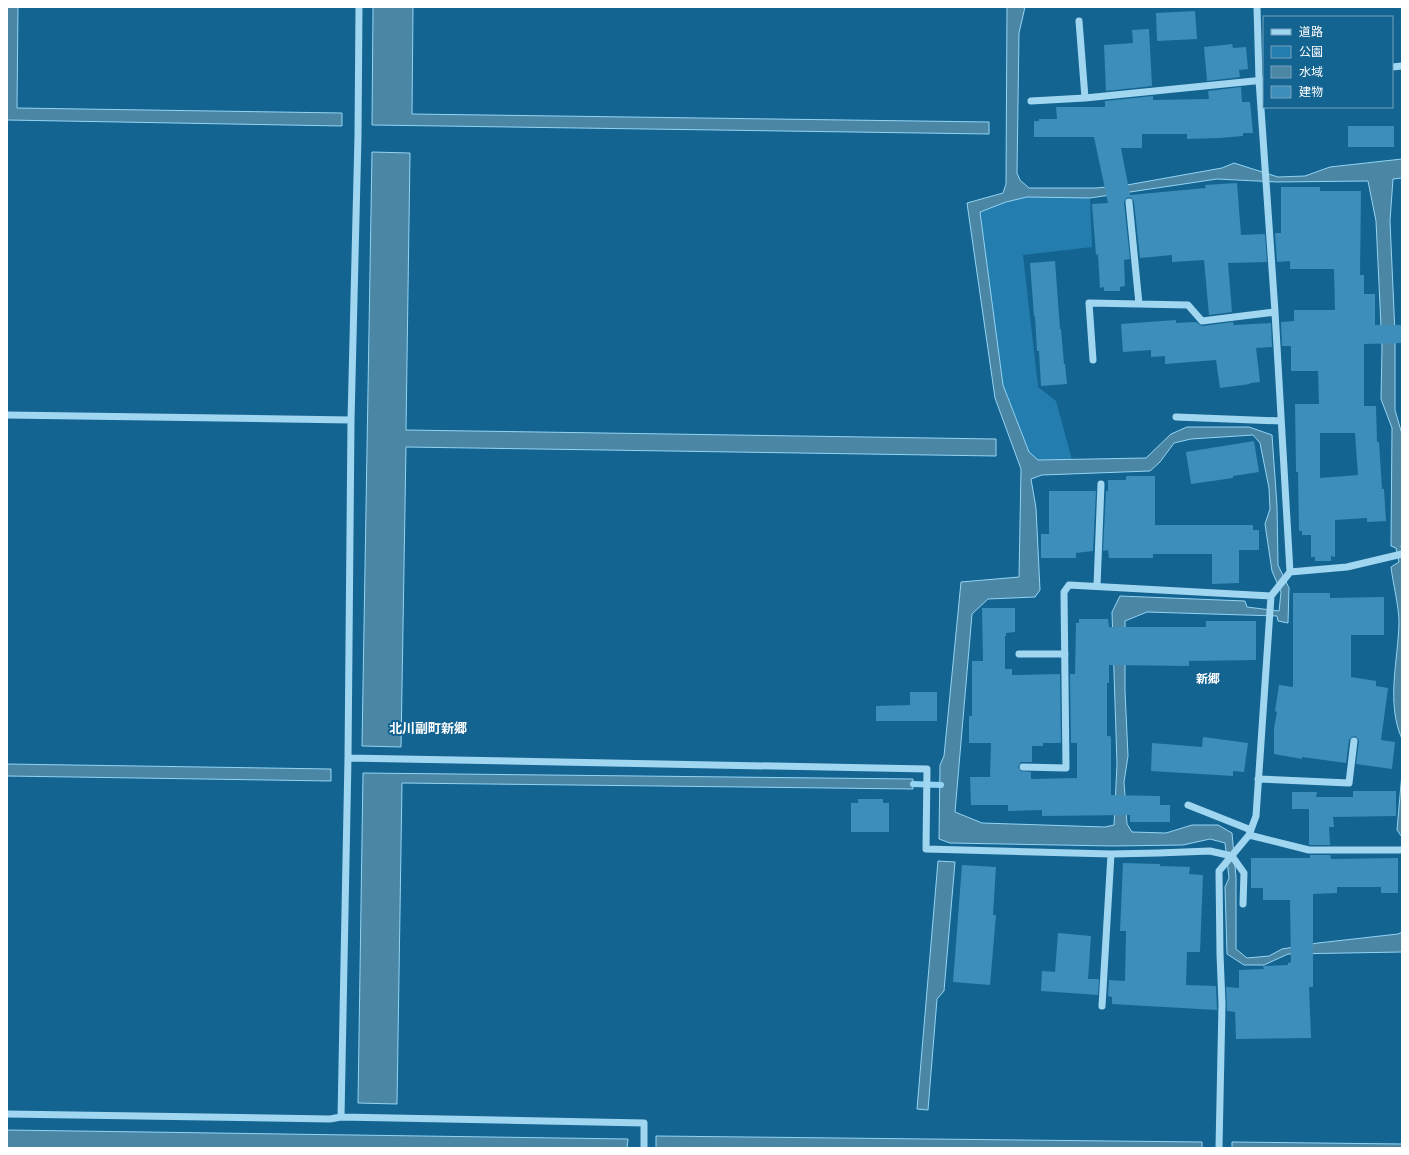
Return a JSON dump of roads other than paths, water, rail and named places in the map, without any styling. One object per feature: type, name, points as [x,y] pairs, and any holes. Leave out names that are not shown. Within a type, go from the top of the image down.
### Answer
[{"type":"street","points":[[341,1117],[348,783],[351,420],[358,136],[359,7]]},
{"type":"street","points":[[1219,1148],[1222,1004],[1219,871],[1250,833],[1256,816],[1270,607],[1273,593],[1288,574],[1281,421],[1266,186],[1262,80],[1257,7]]},
{"type":"street","points":[[1079,21],[1085,98]]},
{"type":"street","points":[[1031,101],[1085,98],[1262,80]]},
{"type":"street","points":[[1129,202],[1139,304]]},
{"type":"street","points":[[1093,360],[1090,304],[1188,304],[1202,321],[1275,312]]},
{"type":"street","points":[[7,414],[351,420]]},
{"type":"street","points":[[1176,417],[1281,421]]},
{"type":"street","points":[[1096,586],[1101,484]]},
{"type":"street","points":[[1288,574],[1347,567],[1399,555]]},
{"type":"street","points":[[1023,767],[1066,768],[1064,592],[1069,585],[1273,593]]},
{"type":"street","points":[[1019,654],[1065,654]]},
{"type":"street","points":[[1258,779],[1349,783],[1354,741]]},
{"type":"street","points":[[348,758],[927,769],[926,849],[1111,854],[1210,851],[1232,856],[1244,873],[1243,904]]},
{"type":"street","points":[[1188,805],[1250,833],[1309,850],[1401,850]]},
{"type":"street","points":[[1102,1006],[1111,854]]},
{"type":"street","points":[[7,1114],[330,1119],[341,1117],[644,1123],[644,1148]]},
{"type":"water","points":[[7,7],[18,7],[17,108],[342,113],[342,126],[7,120]]},
{"type":"water","points":[[373,7],[413,7],[412,114],[989,122],[989,134],[372,125]]},
{"type":"water","points":[[1007,7],[1025,7],[1019,33],[1017,173],[1020,180],[1029,188],[1096,188],[1127,185],[1222,168],[1234,163],[1278,177],[1305,176],[1330,167],[1402,159],[1402,178],[1393,179],[1390,221],[1395,334],[1395,410],[1402,434],[1402,739],[1397,725],[1394,696],[1399,623],[1391,567],[1399,562],[1396,548],[1391,546],[1392,428],[1381,399],[1382,347],[1376,221],[1368,181],[1277,182],[1217,179],[1090,198],[1027,197],[1006,202],[980,212],[1003,385],[1029,452],[1038,460],[1146,458],[1171,434],[1187,427],[1249,427],[1272,435],[1277,506],[1278,565],[1289,588],[1288,623],[1278,621],[1277,616],[1147,612],[1125,621],[1125,691],[1128,756],[1124,782],[1127,824],[1132,832],[1166,833],[1192,825],[1218,825],[1232,833],[1236,877],[1236,949],[1247,958],[1269,956],[1282,949],[1318,943],[1398,934],[1402,932],[1402,952],[1288,954],[1264,965],[1244,965],[1227,954],[1225,887],[1229,878],[1225,843],[1210,839],[1183,845],[1112,846],[950,843],[939,839],[940,765],[944,756],[961,582],[1019,577],[1021,469],[995,398],[967,203],[1003,193],[1006,184]],"holes":[[[1253,435],[1260,443],[1269,488],[1270,509],[1265,524],[1272,571],[1281,592],[1279,611],[1247,607],[1245,601],[1120,596],[1112,612],[1117,764],[1114,825],[1105,827],[982,823],[955,812],[972,614],[988,599],[1035,597],[1040,590],[1036,508],[1031,479],[1042,475],[1150,471],[1160,462],[1174,443],[1191,439]]]},
{"type":"water","points":[[372,152],[410,153],[406,430],[996,439],[996,456],[406,447],[401,747],[362,746]]},
{"type":"water","points":[[7,764],[331,769],[331,781],[7,776]]},
{"type":"water","points":[[363,773],[913,779],[913,789],[402,783],[397,1104],[358,1103]]},
{"type":"water","points":[[1402,773],[1402,837],[1397,830]]},
{"type":"water","points":[[938,861],[955,862],[944,991],[937,999],[928,1110],[917,1109]]},
{"type":"water","points":[[7,1130],[628,1139],[627,1148],[7,1148]]},
{"type":"water","points":[[656,1136],[1202,1142],[1202,1148],[656,1148]]},
{"type":"water","points":[[1232,1142],[1402,1144],[1402,1148],[1232,1148]]},
{"type":"waterway","points":[[913,784],[941,785]]},
{"type":"district","name":"新郷","points":[[1208,678]]},
{"type":"district","name":"北川副町新郷","points":[[428,728]]}]
